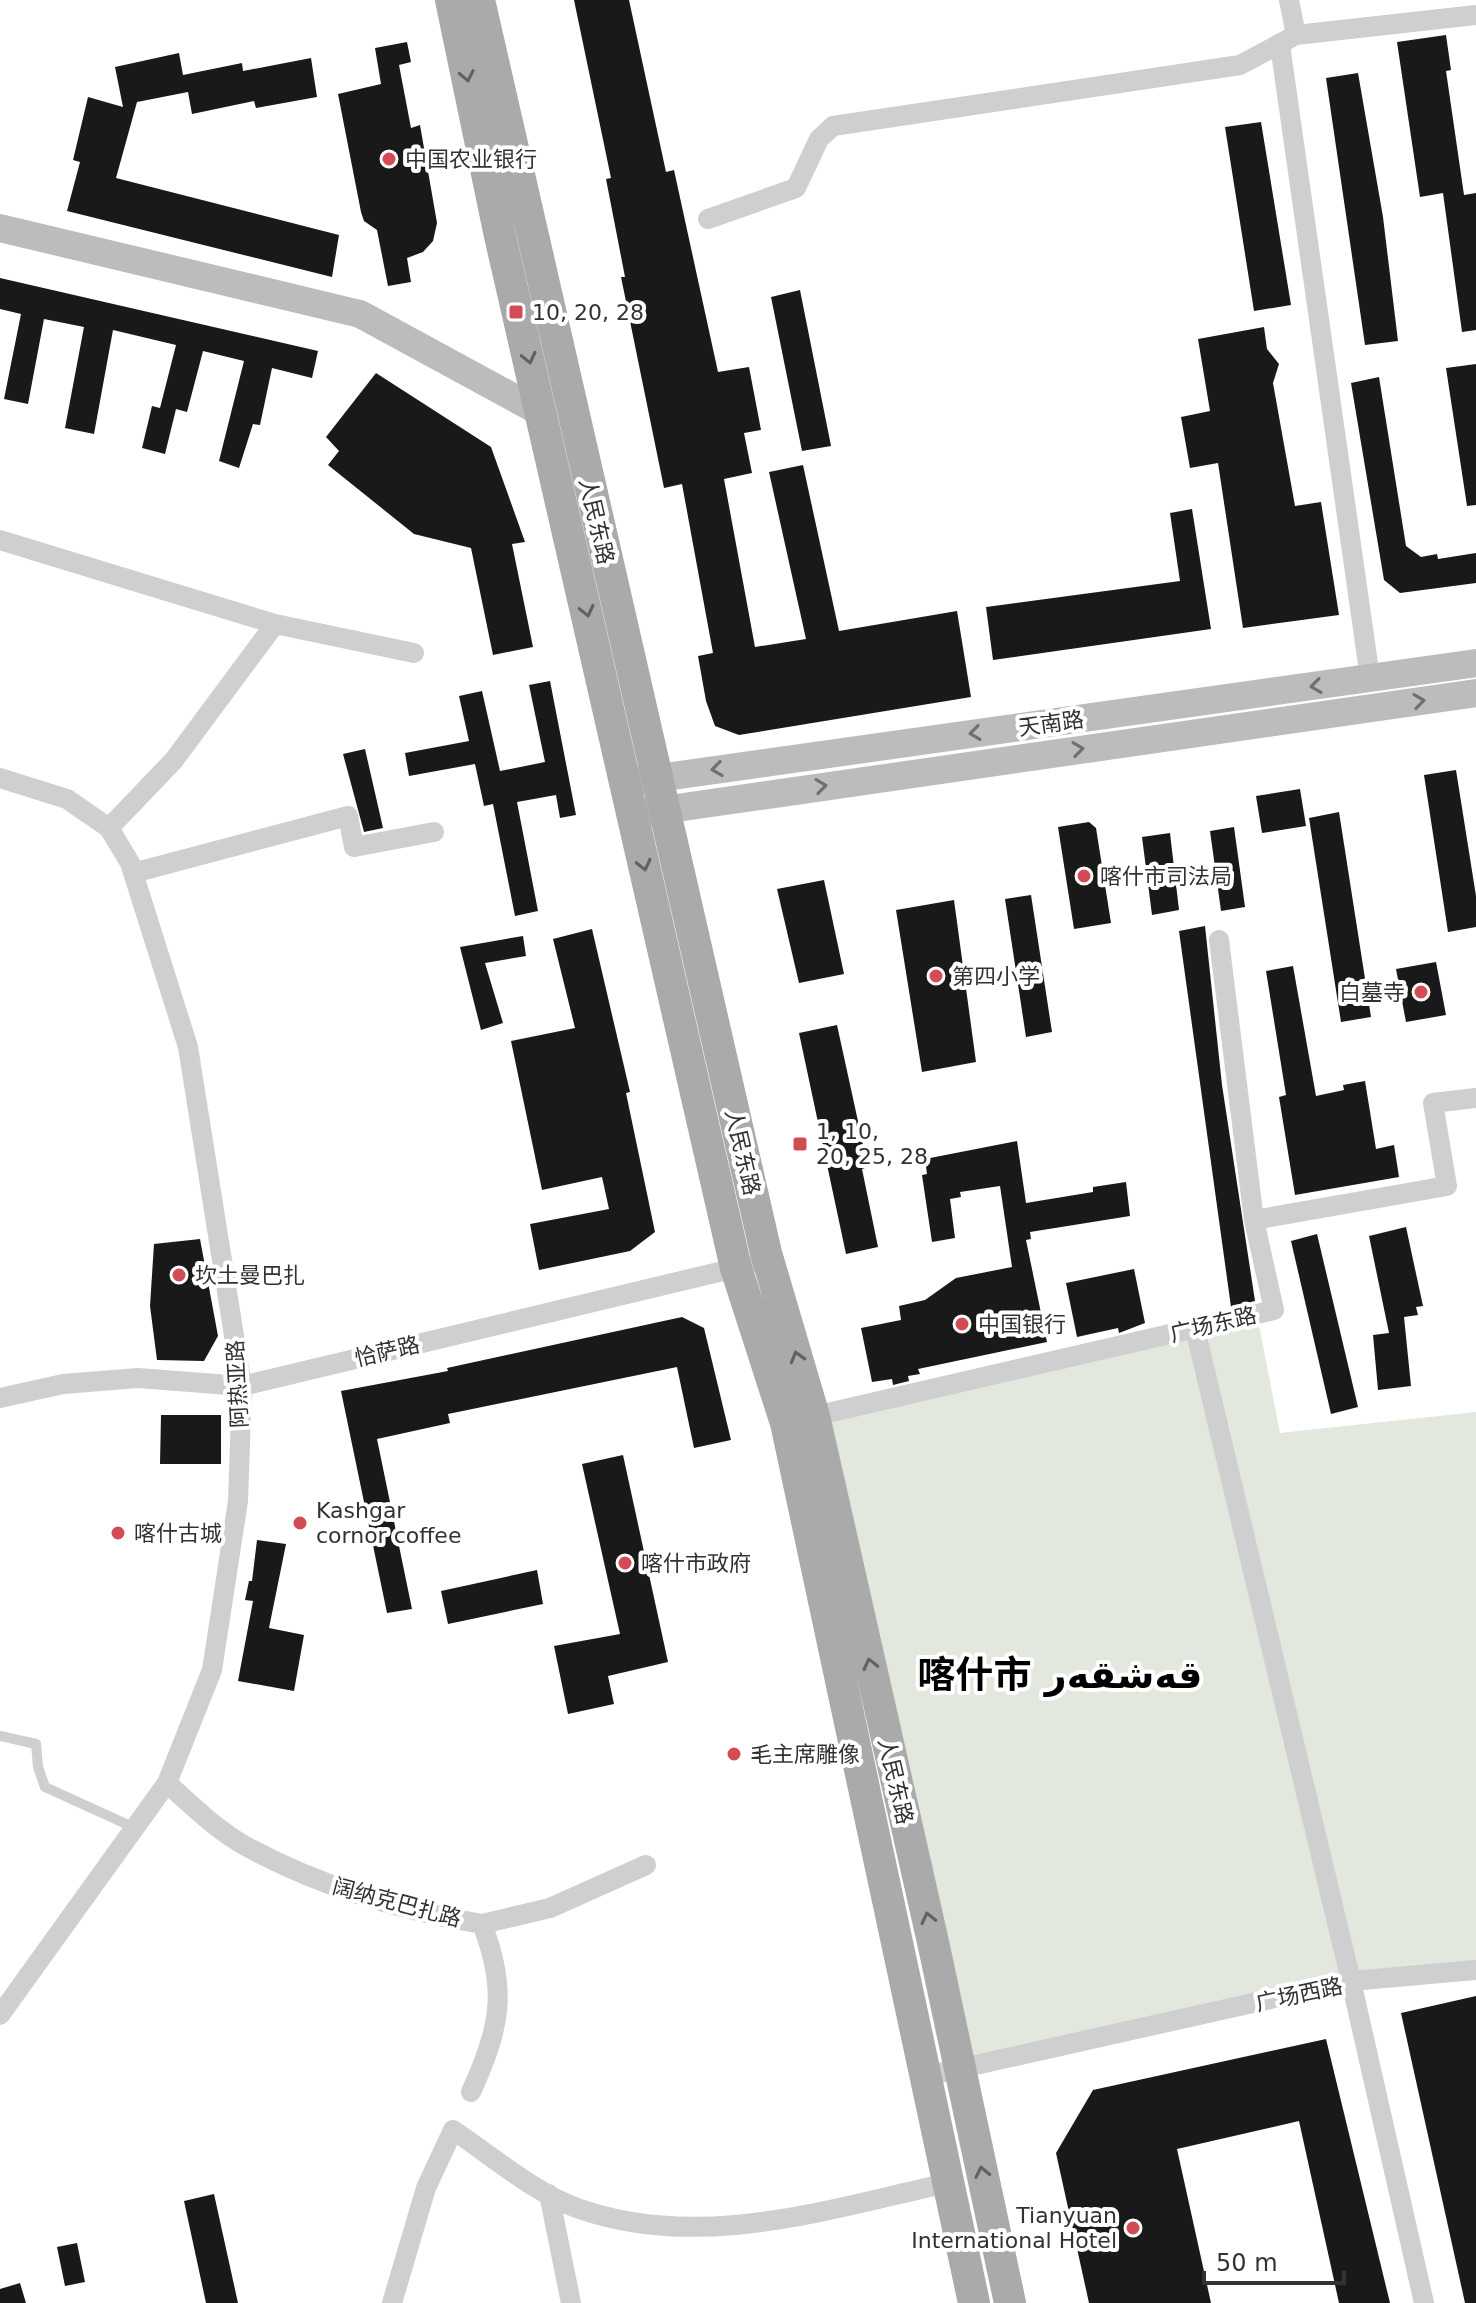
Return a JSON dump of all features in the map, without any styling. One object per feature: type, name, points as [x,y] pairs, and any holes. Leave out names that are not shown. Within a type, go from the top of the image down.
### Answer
[{"type":"main road","name":"人民东路","points":[[451,0],[542,413],[769,1260],[926,2076],[974,2303]]},
{"type":"main road","name":"人民东路","points":[[479,0],[645,796],[736,1268],[800,1419],[960,2070],[1010,2303]]},
{"type":"street","points":[[1289,0],[1288,40],[1370,678]]},
{"type":"street","points":[[708,219],[796,188],[819,139],[833,126],[1240,65],[1288,40],[1476,15]]},
{"type":"street","points":[[0,228],[360,314],[542,413]]},
{"type":"street","points":[[0,540],[275,624],[414,653]]},
{"type":"street","points":[[109,828],[174,760],[275,624]]},
{"type":"street","name":"天南路","points":[[645,796],[1476,663]]},
{"type":"street","name":"天南路","points":[[645,796],[1476,693]]},
{"type":"street","name":"阿热亚路","points":[[0,778],[67,799],[109,828],[133,873],[188,1047],[242,1386],[238,1501],[212,1670],[167,1783],[0,2015]]},
{"type":"street","points":[[133,873],[348,816],[354,847],[434,832]]},
{"type":"street","name":"广场东路","points":[[800,1419],[1274,1310],[1254,1220],[1219,940]]},
{"type":"street","points":[[1254,1220],[1447,1186],[1433,1103],[1476,1098]]},
{"type":"street","name":"恰萨路","points":[[0,1398],[63,1384],[138,1378],[242,1386],[769,1260]]},
{"type":"street","points":[[1195,1329],[1351,1981],[1476,1970]]},
{"type":"street","name":"阔纳克巴扎路","points":[[167,1783],[204,1816],[247,1847],[321,1881],[440,1917],[482,1924],[500,1983],[494,2029],[484,2065],[471,2092]]},
{"type":"street","points":[[482,1924],[550,1908],[646,1865]]},
{"type":"street","name":"广场西路","points":[[926,2076],[1351,1981],[1424,2303]]},
{"type":"street","points":[[392,2303],[426,2188],[453,2130],[575,2208],[621,2220],[687,2228],[755,2225],[948,2183]]},
{"type":"street","points":[[549,2194],[571,2303]]},
{"type":"lane","points":[[0,1736],[36,1744],[38,1767],[45,1787],[135,1828]]},
{"type":"shaded area","points":[[1257,1315],[1280,1433],[1476,1412],[1476,1970],[1351,1981],[960,2070],[814,1416]]},
{"type":"building","points":[[574,0],[629,0],[666,172],[674,170],[718,372],[749,367],[761,430],[744,433],[752,473],[724,479],[755,647],[806,639],[769,472],[803,465],[839,631],[957,611],[971,697],[739,735],[715,726],[706,701],[698,656],[713,653],[682,484],[664,488],[621,277],[625,277],[606,179],[611,178]]},
{"type":"building","points":[[1446,35],[1451,70],[1446,71],[1464,195],[1476,193],[1476,330],[1462,332],[1443,193],[1420,197],[1397,42]]},
{"type":"building","name":"中国农业银行","points":[[407,42],[411,62],[399,65],[411,128],[420,125],[437,223],[433,241],[423,252],[407,258],[411,282],[388,286],[377,230],[364,221],[361,212],[338,94],[381,84],[375,48]]},
{"type":"building","points":[[179,53],[183,75],[242,63],[243,71],[311,58],[317,97],[256,108],[254,101],[192,114],[188,92],[137,102],[116,178],[339,235],[332,277],[67,211],[80,162],[73,160],[88,97],[123,107],[115,67]]},
{"type":"building","points":[[1358,73],[1383,217],[1398,341],[1365,345],[1326,78]]},
{"type":"building","points":[[1261,122],[1291,305],[1254,311],[1225,127]]},
{"type":"building","points":[[0,278],[318,351],[312,378],[272,368],[260,425],[253,424],[239,468],[219,461],[244,361],[203,351],[187,412],[176,409],[165,454],[142,448],[152,406],[160,408],[176,345],[113,330],[94,434],[65,428],[84,327],[44,319],[28,404],[4,399],[21,314],[0,309]]},
{"type":"building","points":[[800,290],[831,446],[802,451],[771,297]]},
{"type":"building","points":[[1264,327],[1267,349],[1279,364],[1273,383],[1295,506],[1321,502],[1339,615],[1243,628],[1218,463],[1190,468],[1181,417],[1210,411],[1198,339]]},
{"type":"building","points":[[1476,364],[1476,505],[1467,506],[1446,368]]},
{"type":"building","points":[[376,373],[491,447],[525,542],[512,544],[533,647],[493,655],[471,548],[414,534],[328,465],[339,451],[326,437]]},
{"type":"building","points":[[1379,377],[1406,546],[1421,557],[1437,554],[1438,559],[1476,553],[1476,583],[1400,593],[1384,580],[1351,383]]},
{"type":"building","points":[[1192,509],[1211,629],[993,660],[986,607],[1180,581],[1170,513]]},
{"type":"building","points":[[550,681],[576,815],[560,818],[556,795],[517,802],[538,911],[515,916],[493,804],[484,806],[475,764],[409,776],[405,753],[469,741],[459,696],[482,691],[500,771],[545,762],[529,685]]},
{"type":"building","points":[[365,749],[383,828],[364,832],[343,754]]},
{"type":"building","points":[[1456,770],[1476,896],[1476,927],[1448,932],[1424,775]]},
{"type":"building","points":[[1300,789],[1306,826],[1262,833],[1256,796]]},
{"type":"building","points":[[1339,812],[1371,1017],[1341,1022],[1309,818]]},
{"type":"building","name":"喀什市司法局","points":[[1089,822],[1096,828],[1111,923],[1074,929],[1058,827]]},
{"type":"building","points":[[1234,827],[1245,907],[1221,911],[1210,831]]},
{"type":"building","points":[[1170,833],[1179,910],[1152,915],[1142,837]]},
{"type":"building","points":[[824,880],[844,974],[799,983],[777,889]]},
{"type":"building","name":"第四小学","points":[[1031,895],[1052,1032],[1026,1037],[1005,899]]},
{"type":"building","name":"第四小学","points":[[954,900],[976,1062],[922,1072],[896,910]]},
{"type":"building","points":[[1205,926],[1222,1085],[1255,1301],[1231,1307],[1179,931]]},
{"type":"building","points":[[592,929],[630,1092],[626,1093],[655,1232],[630,1251],[539,1270],[530,1224],[609,1209],[602,1177],[542,1190],[511,1041],[575,1028],[553,939]]},
{"type":"building","points":[[523,936],[526,956],[485,963],[503,1023],[481,1030],[460,947]]},
{"type":"building","name":"白墓寺","points":[[1436,962],[1446,1015],[1406,1022],[1396,969]]},
{"type":"building","points":[[1293,966],[1316,1096],[1344,1090],[1343,1085],[1365,1081],[1376,1149],[1394,1145],[1399,1177],[1295,1195],[1279,1097],[1286,1095],[1266,971]]},
{"type":"building","points":[[837,1025],[868,1167],[862,1169],[878,1247],[846,1254],[799,1033]]},
{"type":"building","points":[[1017,1141],[1026,1203],[1093,1192],[1093,1187],[1126,1182],[1130,1216],[1030,1232],[1031,1239],[1026,1240],[1047,1342],[918,1369],[920,1374],[908,1376],[909,1381],[893,1385],[892,1379],[872,1382],[861,1328],[901,1320],[899,1306],[925,1300],[956,1278],[1012,1267],[1000,1186],[960,1192],[961,1197],[950,1199],[955,1238],[932,1242],[922,1175],[927,1174],[925,1159]]},
{"type":"building","points":[[1406,1227],[1423,1306],[1416,1307],[1418,1315],[1404,1317],[1411,1386],[1378,1390],[1373,1335],[1389,1333],[1369,1236]]},
{"type":"building","points":[[1317,1234],[1358,1407],[1331,1414],[1291,1241]]},
{"type":"building","name":"坎土曼巴扎","points":[[200,1239],[218,1336],[204,1361],[157,1360],[150,1306],[154,1244]]},
{"type":"building","points":[[1134,1269],[1145,1323],[1119,1333],[1118,1328],[1077,1337],[1066,1283]]},
{"type":"building","points":[[682,1317],[704,1328],[731,1440],[694,1448],[677,1367],[448,1414],[450,1423],[377,1439],[412,1609],[387,1613],[341,1391],[448,1371],[447,1368]]},
{"type":"building","points":[[161,1415],[221,1415],[221,1464],[160,1464]]},
{"type":"building","name":"喀什市政府","points":[[623,1455],[668,1662],[608,1676],[614,1704],[568,1714],[554,1646],[620,1634],[582,1464]]},
{"type":"building","points":[[257,1540],[286,1544],[269,1628],[304,1635],[294,1691],[238,1681],[253,1601],[245,1600],[249,1581],[252,1581]]},
{"type":"building","points":[[537,1570],[543,1604],[448,1624],[441,1591]]},
{"type":"building","points":[[1476,1996],[1476,2303],[1465,2303],[1401,2013]]},
{"type":"building","name":"Tianyuan International Hotel","points":[[1326,2039],[1390,2303],[1339,2303],[1299,2121],[1177,2149],[1211,2303],[1089,2303],[1056,2153],[1093,2090]]},
{"type":"building","points":[[214,2194],[238,2303],[206,2303],[184,2201]]},
{"type":"building","points":[[77,2243],[85,2282],[65,2286],[57,2247]]},
{"type":"building","points":[[20,2283],[26,2303],[0,2303],[0,2289]]},
{"type":"place","name":"中国农业银行","points":[[389,159]]},
{"type":"place","name":"10, 20, 28","points":[[516,312]]},
{"type":"place","name":"喀什市司法局","points":[[1084,876]]},
{"type":"place","name":"第四小学","points":[[936,976]]},
{"type":"place","name":"白墓寺","points":[[1421,992]]},
{"type":"place","name":"1, 10, 20, 25, 28","points":[[800,1144]]},
{"type":"place","name":"坎土曼巴扎","points":[[179,1275]]},
{"type":"place","name":"中国银行","points":[[962,1324]]},
{"type":"place","name":"Kashgar cornor coffee","points":[[300,1523]]},
{"type":"place","name":"喀什古城","points":[[118,1533]]},
{"type":"place","name":"喀什市政府","points":[[625,1563]]},
{"type":"place","name":"毛主席雕像","points":[[734,1754]]},
{"type":"place","name":"Tianyuan International Hotel","points":[[1133,2228]]},
{"type":"district","name":"喀什市 قەشقەر","points":[[1060,1675]]}]
